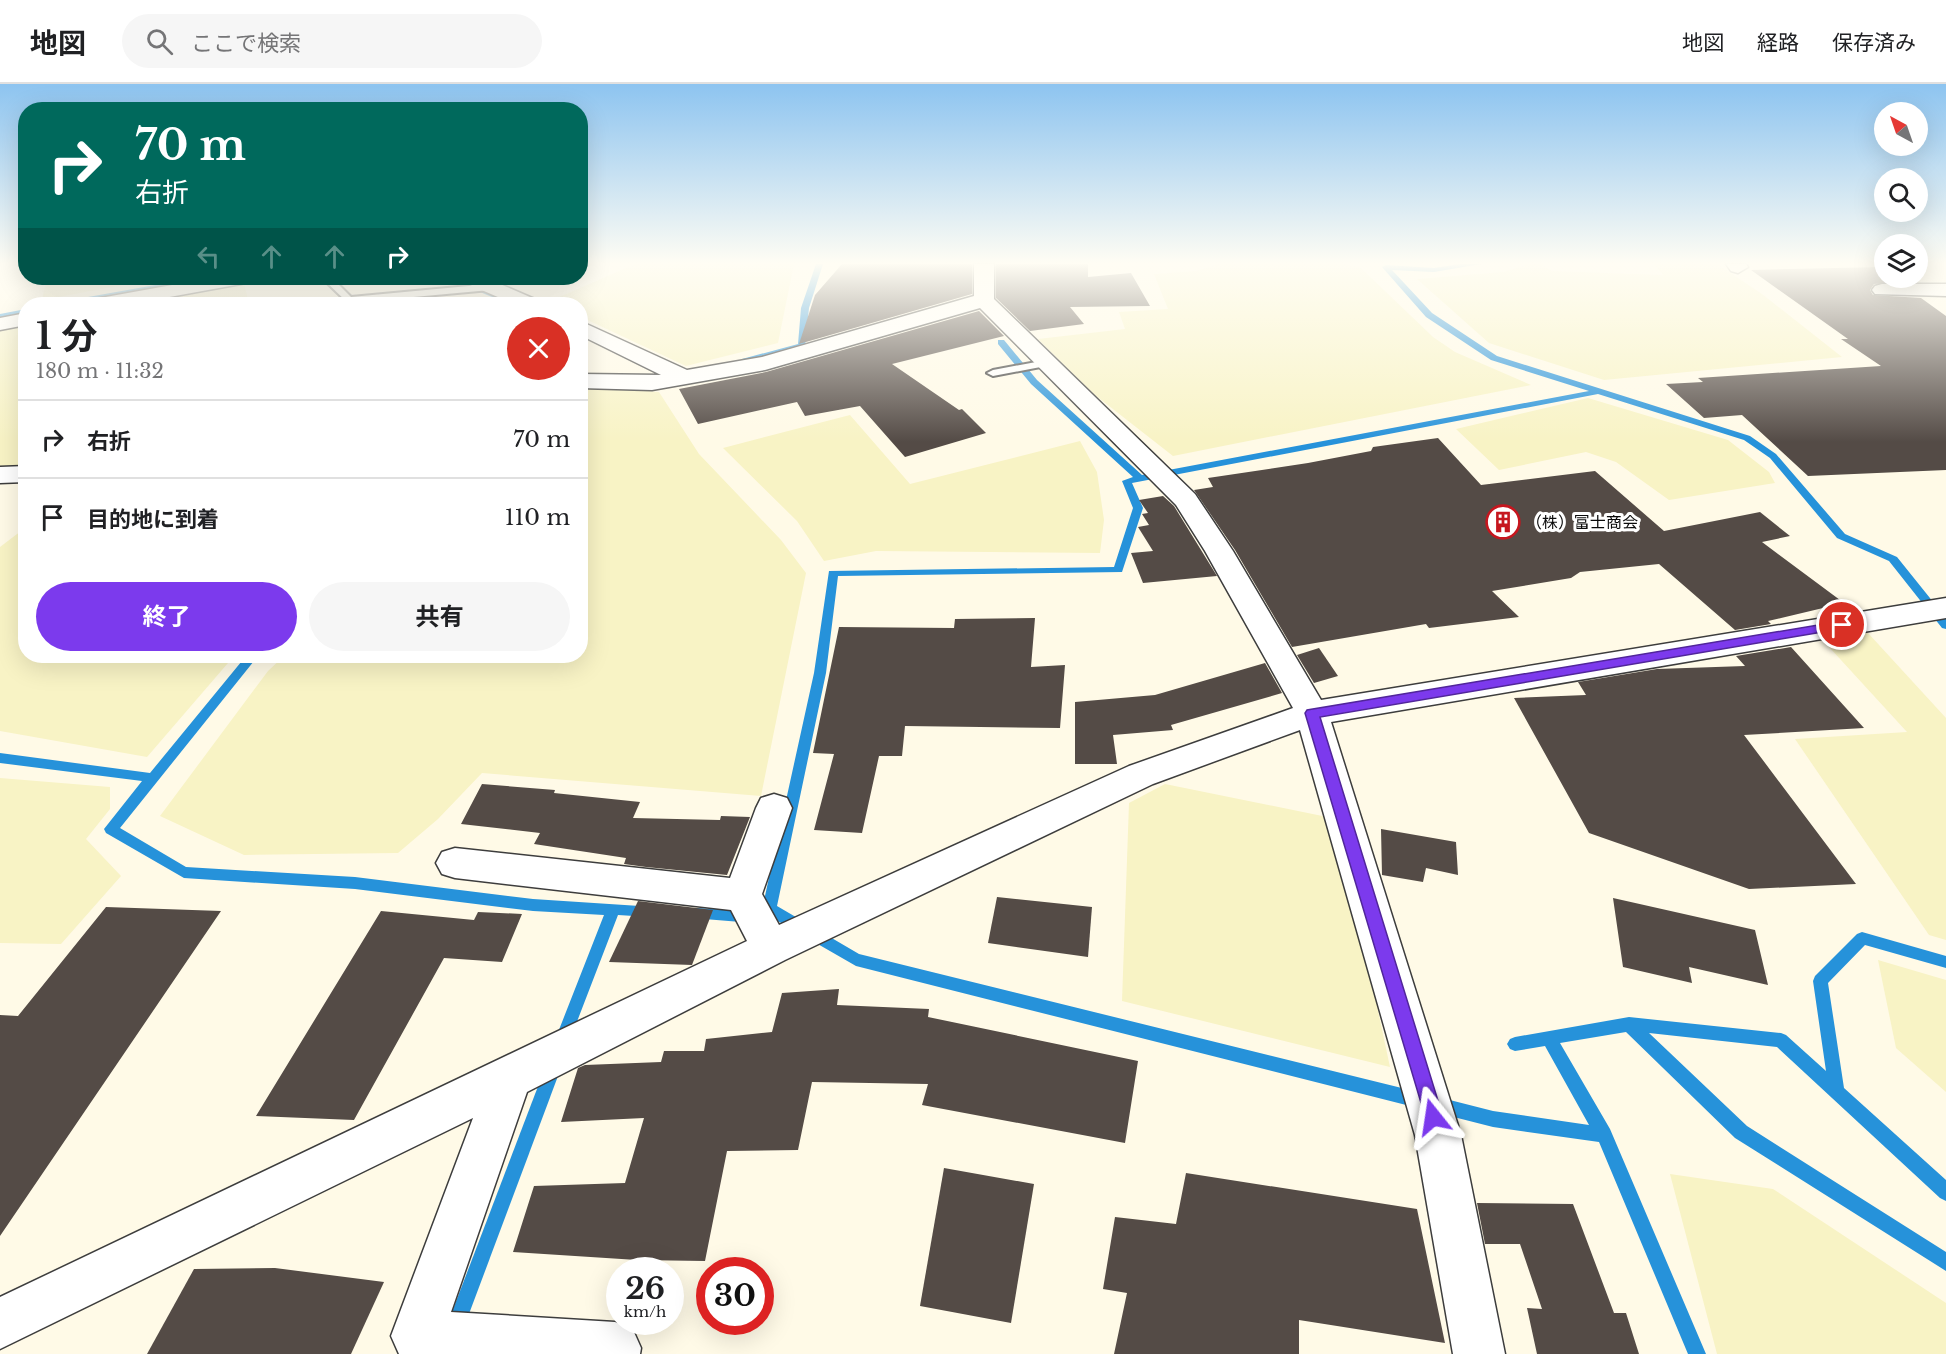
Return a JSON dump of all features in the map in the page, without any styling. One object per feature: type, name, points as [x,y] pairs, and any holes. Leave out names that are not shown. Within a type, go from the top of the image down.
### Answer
[{"type":"street","points":[[588,381],[652,383],[680,373],[765,363],[903,323]]},
{"type":"street","points":[[1004,323],[1038,364],[1186,500],[1219,551],[1312,713],[1424,1081],[1438,1135],[1479,1354]]},
{"type":"street","points":[[588,331],[680,373]]},
{"type":"street","points":[[0,475],[18,474]]},
{"type":"street","points":[[0,1324],[510,1078],[772,922],[1141,775],[1312,713],[1946,608]]},
{"type":"street","points":[[772,922],[774,808]]},
{"type":"street","points":[[455,863],[772,922]]},
{"type":"street","points":[[510,1078],[417,1336],[615,1348],[614,1354]]},
{"type":"lane","points":[[993,373],[1038,364]]},
{"type":"shaded area","points":[[594,323],[782,323],[778,343],[686,366]]},
{"type":"shaded area","points":[[1123,323],[1419,323],[1433,337],[1455,352],[1531,385],[1173,456],[1095,395],[1038,339],[1125,329]]},
{"type":"shaded area","points":[[1467,323],[1799,323],[1842,357],[1604,380],[1489,343]]},
{"type":"shaded area","points":[[18,325],[18,465],[0,466],[0,329]]},
{"type":"shaded area","points":[[588,385],[659,392],[699,454],[781,540],[806,573],[761,796],[482,773],[438,819],[398,853],[244,855],[160,816],[268,671],[277,663],[588,663]]},
{"type":"shaded area","points":[[1588,398],[1728,440],[1769,472],[1775,483],[1669,500],[1616,462],[1586,452],[1499,470],[1456,429]]},
{"type":"shaded area","points":[[850,415],[910,484],[1080,441],[1097,472],[1104,520],[1100,553],[876,551],[824,561],[797,521],[723,448]]},
{"type":"shaded area","points":[[18,533],[18,663],[228,663],[147,757],[0,731],[0,547]]},
{"type":"shaded area","points":[[1868,633],[1946,718],[1946,940],[1929,935],[1795,739],[1907,732],[1819,636]]},
{"type":"shaded area","points":[[0,778],[110,787],[110,809],[86,839],[121,876],[61,944],[0,943]]},
{"type":"shaded area","points":[[1165,784],[1337,819],[1390,1067],[1122,1001],[1129,803]]},
{"type":"shaded area","points":[[1878,960],[1946,980],[1946,1092],[1896,1048]]},
{"type":"shaded area","points":[[1670,1174],[1773,1189],[1946,1303],[1946,1354],[1717,1354]]},
{"type":"building","points":[[806,323],[871,323],[799,344]]},
{"type":"building","points":[[936,323],[991,323],[1004,336],[892,364],[959,410],[962,409],[986,433],[905,457],[860,406],[805,416],[797,402],[698,424],[679,389],[766,372]]},
{"type":"building","points":[[1022,323],[1084,324],[1030,331]]},
{"type":"building","points":[[1826,323],[1946,323],[1946,470],[1808,476],[1742,415],[1704,418],[1666,384],[1703,382],[1698,378],[1881,366],[1841,339],[1848,339]]},
{"type":"building","points":[[1438,438],[1481,485],[1595,471],[1664,531],[1760,512],[1790,536],[1762,542],[1844,603],[1768,621],[1771,624],[1735,630],[1659,564],[1580,572],[1571,578],[1492,591],[1519,617],[1429,628],[1426,624],[1292,647],[1235,550],[1194,490],[1213,487],[1208,478],[1308,463],[1371,451],[1373,447]]},
{"type":"building","points":[[1163,496],[1174,506],[1217,576],[1143,583],[1131,553],[1153,551],[1138,527],[1149,525],[1142,514],[1148,513],[1139,500]]},
{"type":"building","points":[[1035,618],[1031,667],[1065,665],[1060,728],[905,726],[902,756],[879,756],[862,833],[814,830],[834,754],[813,753],[839,627],[954,628],[955,619]]},
{"type":"building","points":[[1791,647],[1864,728],[1744,735],[1856,884],[1749,889],[1589,833],[1514,698],[1586,695],[1578,682],[1657,669],[1745,666],[1736,656]]},
{"type":"building","points":[[1319,648],[1338,676],[1314,683],[1297,655]]},
{"type":"building","points":[[1265,663],[1282,693],[1171,725],[1173,730],[1113,735],[1117,764],[1075,764],[1075,702],[1155,695]]},
{"type":"building","points":[[482,784],[555,790],[554,793],[640,802],[633,818],[720,820],[721,816],[750,817],[727,875],[646,867],[624,864],[626,858],[534,844],[540,833],[461,824]]},
{"type":"building","points":[[1381,829],[1456,842],[1458,875],[1426,868],[1423,882],[1382,875]]},
{"type":"building","points":[[997,897],[1092,907],[1088,957],[988,943]]},
{"type":"building","points":[[1613,898],[1755,930],[1768,985],[1689,967],[1692,983],[1623,967]]},
{"type":"building","points":[[638,901],[713,910],[692,965],[609,962]]},
{"type":"building","points":[[106,907],[221,911],[0,1236],[0,1015],[18,1016]]},
{"type":"building","points":[[381,911],[474,920],[478,912],[522,914],[502,962],[444,958],[354,1120],[256,1116]]},
{"type":"building","points":[[839,989],[837,1005],[929,1009],[928,1017],[1138,1061],[1125,1143],[922,1105],[928,1084],[812,1082],[798,1150],[727,1151],[706,1257],[696,1257],[696,1261],[684,1261],[684,1257],[606,1258],[513,1252],[534,1186],[625,1183],[644,1118],[561,1122],[578,1068],[585,1065],[661,1062],[664,1051],[704,1051],[706,1039],[772,1032],[782,993]]},
{"type":"building","points":[[944,1168],[1034,1184],[1011,1323],[920,1306]]},
{"type":"building","points":[[1186,1173],[1417,1209],[1445,1343],[1299,1320],[1299,1354],[1114,1354],[1127,1293],[1103,1289],[1115,1217],[1176,1224]]},
{"type":"building","points":[[1477,1203],[1573,1204],[1614,1313],[1626,1313],[1639,1354],[1537,1354],[1527,1308],[1542,1309],[1520,1244],[1485,1244]]},
{"type":"building","points":[[275,1268],[384,1282],[351,1354],[147,1354],[194,1269]]},
{"type":"waterway","points":[[745,361],[802,345],[804,323]]},
{"type":"waterway","points":[[1441,323],[1494,358],[1747,438],[1773,456],[1841,536],[1893,559],[1946,625]]},
{"type":"waterway","points":[[1001,342],[1034,382],[1140,478]]},
{"type":"waterway","points":[[769,909],[820,673],[833,573],[1118,570],[1138,508],[1127,481],[1595,392]]},
{"type":"waterway","points":[[153,778],[246,663]]},
{"type":"waterway","points":[[0,758],[153,778]]},
{"type":"waterway","points":[[153,778],[111,829],[184,872],[355,883],[533,905],[613,909]]},
{"type":"waterway","points":[[563,1040],[613,909]]},
{"type":"waterway","points":[[613,909],[650,911]]},
{"type":"waterway","points":[[697,914],[753,917],[769,909]]},
{"type":"waterway","points":[[769,909],[856,960],[1418,1100]]},
{"type":"waterway","points":[[1837,1091],[1820,981],[1862,938],[1946,962]]},
{"type":"waterway","points":[[1549,1038],[1629,1024]]},
{"type":"waterway","points":[[1629,1024],[1781,1040],[1837,1091]]},
{"type":"waterway","points":[[1629,1024],[1741,1132],[1946,1262]]},
{"type":"waterway","points":[[1515,1044],[1549,1038]]},
{"type":"waterway","points":[[1549,1038],[1604,1135]]},
{"type":"waterway","points":[[445,1354],[553,1068]]},
{"type":"waterway","points":[[1837,1091],[1946,1192]]},
{"type":"waterway","points":[[1438,1105],[1493,1119],[1604,1135]]},
{"type":"waterway","points":[[1604,1135],[1697,1354]]},
{"type":"place","name":"（株）富士商会","points":[[1503,522]]},
{"type":"route","points":[[1433,1117],[1312,713],[1842,625]]}]
